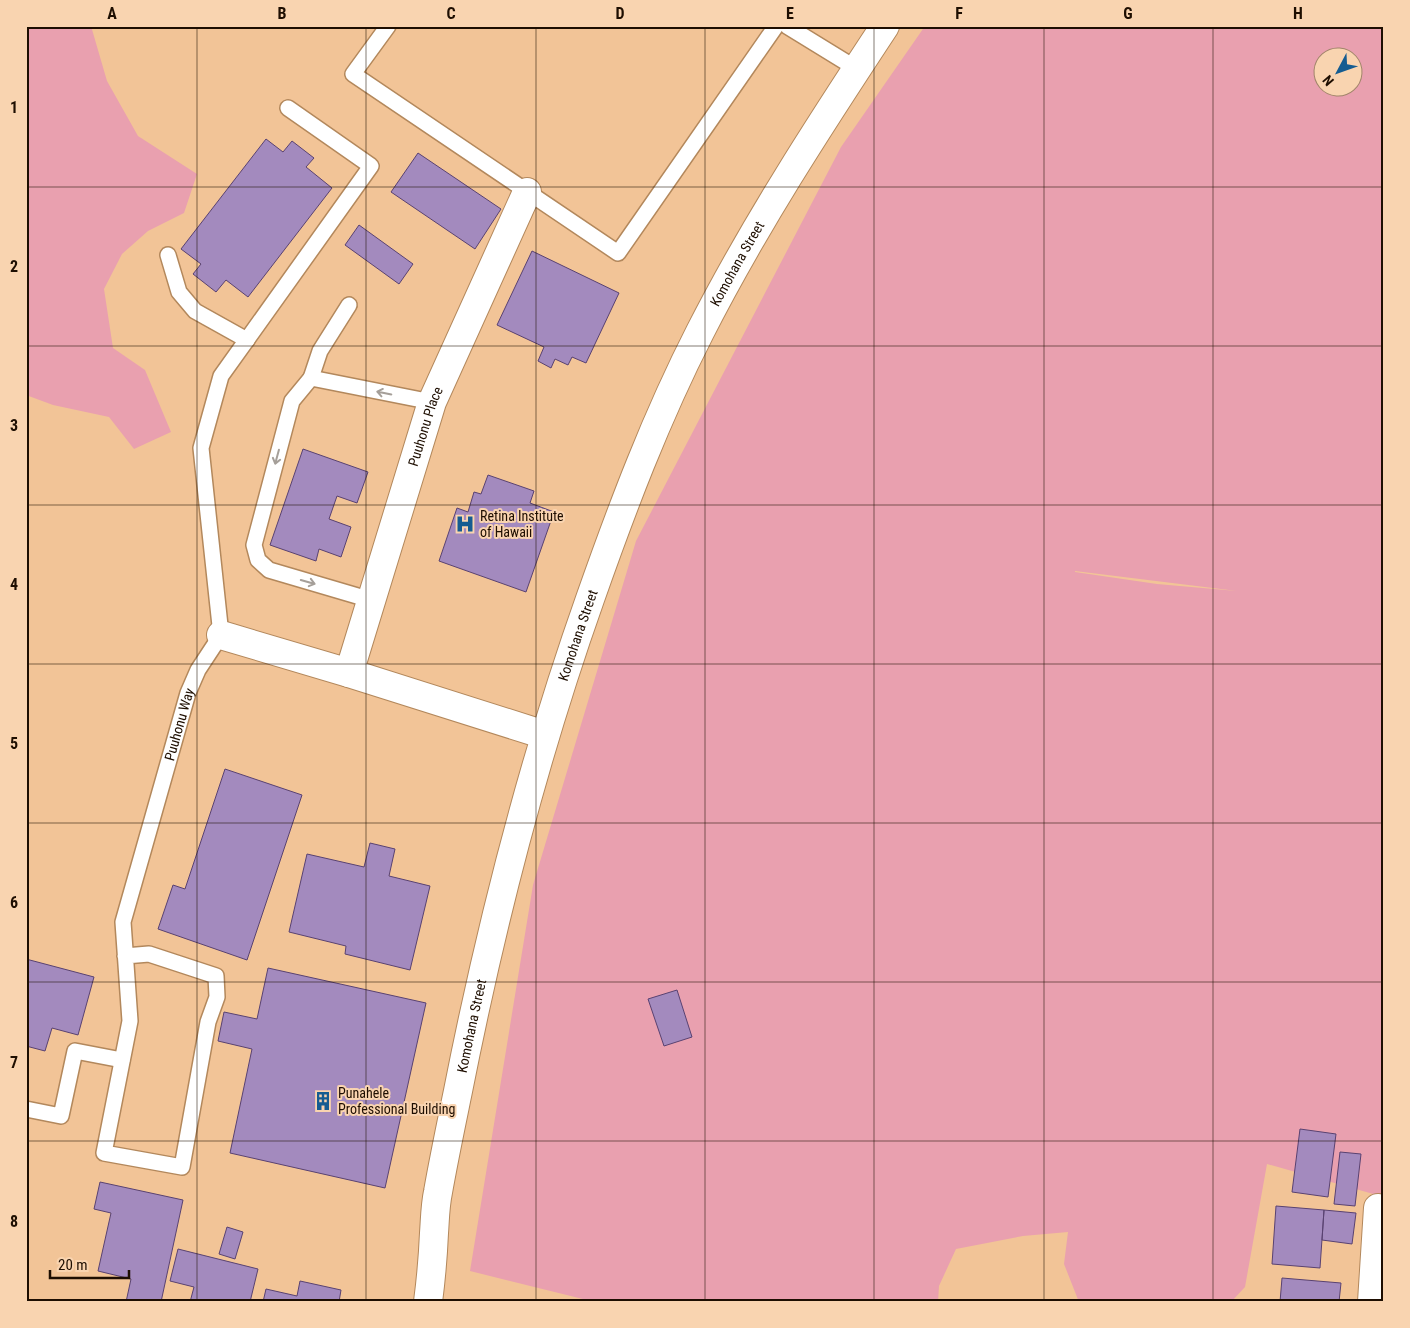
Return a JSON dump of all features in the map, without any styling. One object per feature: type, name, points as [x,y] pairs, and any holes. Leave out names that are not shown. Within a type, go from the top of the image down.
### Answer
[{"type":"main road","name":"Komohana Street","points":[[428,1302],[432,1274],[437,1197],[475,1005],[503,886],[545,735],[610,542],[629,491],[666,404],[734,267],[779,189],[885,26]]},
{"type":"main road","name":"Puuhonu Place","points":[[349,672],[432,402],[527,192]]},
{"type":"main road","points":[[221,635],[349,672],[545,735]]},
{"type":"main road","points":[[1372,1302],[1378,1208]]},
{"type":"lane","points":[[388,26],[353,74],[618,253],[776,26]]},
{"type":"lane","points":[[787,26],[857,69]]},
{"type":"lane","points":[[221,635],[202,448],[220,376],[371,166],[288,108]]},
{"type":"lane","points":[[168,255],[179,292],[194,311],[247,340]]},
{"type":"lane","points":[[349,305],[320,351],[311,378],[292,400],[254,545],[258,560],[269,570],[371,600]]},
{"type":"lane","points":[[311,378],[432,402]]},
{"type":"lane","name":"Puuhonu Way","points":[[125,956],[149,954],[216,976],[217,997],[208,1022],[182,1166],[104,1153],[130,1021],[125,956],[123,922],[188,693],[198,670],[221,635]]},
{"type":"lane","points":[[26,1109],[61,1116],[75,1051],[122,1060]]},
{"type":"shaded area","points":[[26,26],[91,26],[107,81],[138,136],[197,174],[184,213],[148,231],[122,254],[104,289],[113,348],[145,370],[171,432],[134,449],[109,417],[53,405],[26,395]]},
{"type":"shaded area","points":[[925,26],[1384,26],[1384,1197],[1267,1164],[1245,1287],[1231,1302],[1079,1302],[1064,1264],[1068,1232],[1023,1236],[956,1249],[939,1286],[938,1302],[595,1302],[470,1271],[533,885],[636,541],[841,147]],"holes":[[[1075,571],[1237,591],[1157,584]]]},
{"type":"building","points":[[266,139],[283,152],[292,141],[314,158],[306,167],[332,188],[248,297],[226,280],[216,292],[193,274],[201,264],[181,249]]},
{"type":"building","points":[[418,153],[501,209],[475,249],[391,192]]},
{"type":"building","points":[[359,225],[413,264],[399,284],[345,245]]},
{"type":"building","points":[[532,251],[619,293],[586,363],[572,357],[568,365],[555,359],[551,368],[538,361],[544,347],[497,325]]},
{"type":"building","points":[[303,449],[368,472],[357,503],[337,496],[329,519],[351,527],[341,557],[319,549],[316,561],[270,545]]},
{"type":"building","points":[[488,475],[534,491],[530,503],[554,512],[526,592],[439,561],[457,508],[468,512],[474,492],[481,494]]},
{"type":"building","points":[[225,769],[302,795],[247,960],[158,929],[173,885],[185,889]]},
{"type":"building","points":[[370,843],[395,849],[389,876],[430,886],[410,970],[345,954],[346,946],[289,932],[307,854],[364,867]]},
{"type":"building","points":[[26,959],[94,977],[78,1035],[52,1028],[45,1051],[26,1046]]},
{"type":"building","name":"Punahele Professional Building","points":[[268,968],[426,1003],[385,1188],[230,1153],[252,1049],[218,1041],[224,1012],[257,1019]]},
{"type":"building","points":[[677,990],[692,1037],[664,1046],[648,999]]},
{"type":"building","points":[[1300,1129],[1336,1134],[1328,1197],[1292,1192]]},
{"type":"building","points":[[1340,1152],[1361,1154],[1355,1206],[1334,1204]]},
{"type":"building","points":[[100,1182],[183,1200],[161,1302],[126,1302],[131,1279],[98,1271],[111,1213],[94,1209]]},
{"type":"building","points":[[1276,1206],[1324,1210],[1320,1268],[1272,1264]]},
{"type":"building","points":[[1324,1210],[1356,1213],[1352,1244],[1322,1240]]},
{"type":"building","points":[[227,1227],[243,1232],[235,1259],[219,1254]]},
{"type":"building","points":[[178,1249],[258,1269],[250,1302],[190,1302],[194,1287],[170,1281]]},
{"type":"building","points":[[1282,1278],[1341,1283],[1339,1302],[1280,1302]]},
{"type":"building","points":[[300,1281],[341,1290],[339,1302],[263,1302],[266,1289],[297,1296]]},
{"type":"place","name":"Retina Institute of Hawaii","points":[[465,524]]},
{"type":"place","name":"Punahele Professional Building","points":[[323,1101]]}]
